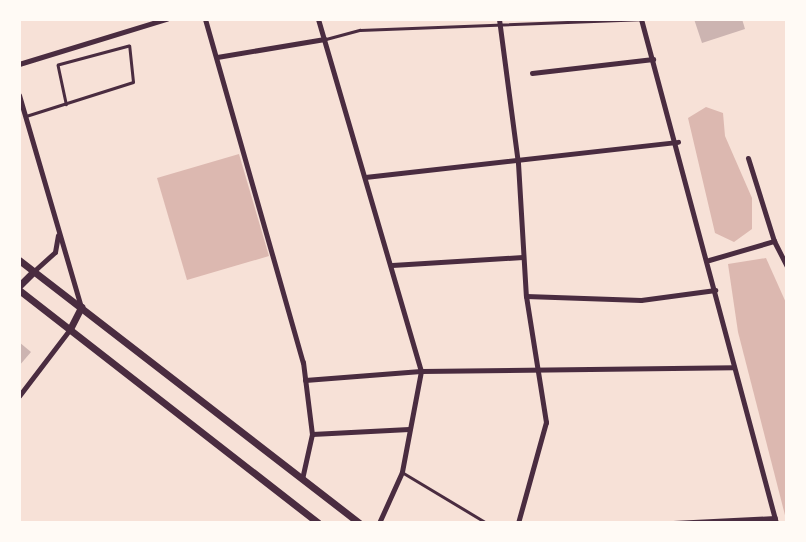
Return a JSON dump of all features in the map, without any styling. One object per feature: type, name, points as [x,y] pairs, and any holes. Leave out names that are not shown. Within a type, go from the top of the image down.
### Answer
[{"type":"main road","points":[[19,260],[302,482],[359,523]]},
{"type":"main road","points":[[34,271],[19,288],[318,523]]},
{"type":"main road","points":[[70,329],[81,307]]},
{"type":"street","points":[[19,64],[166,19]]},
{"type":"street","points":[[205,19],[305,380],[312,433],[302,482]]},
{"type":"street","points":[[318,19],[421,371],[402,472],[379,523]]},
{"type":"street","points":[[499,19],[519,163],[526,296],[547,422],[518,523]]},
{"type":"street","points":[[640,19],[678,142],[776,520],[673,523]]},
{"type":"street","points":[[217,57],[324,39]]},
{"type":"street","points":[[532,73],[653,59]]},
{"type":"street","points":[[19,95],[81,307]]},
{"type":"street","points":[[365,177],[519,163],[678,142]]},
{"type":"street","points":[[748,158],[775,241],[787,266]]},
{"type":"street","points":[[34,271],[57,248],[57,225]]},
{"type":"street","points":[[709,260],[775,241]]},
{"type":"street","points":[[392,265],[523,257]]},
{"type":"street","points":[[526,296],[641,300],[715,290]]},
{"type":"street","points":[[19,396],[70,329]]},
{"type":"street","points":[[305,380],[421,371],[734,366]]},
{"type":"street","points":[[312,433],[410,429]]},
{"type":"lane","points":[[324,39],[360,30],[499,28],[640,19]]},
{"type":"lane","points":[[26,116],[66,104],[133,82],[129,46],[58,65],[66,104]]},
{"type":"lane","points":[[402,472],[487,523]]},
{"type":"shaded area","points":[[706,107],[723,113],[725,136],[752,198],[752,229],[734,242],[715,233],[688,118]]},
{"type":"shaded area","points":[[239,154],[269,256],[187,280],[157,178]]},
{"type":"shaded area","points":[[766,258],[787,305],[787,523],[738,332],[728,264]]},
{"type":"building","points":[[694,19],[742,19],[745,29],[702,43]]},
{"type":"building","points":[[19,342],[31,352],[19,366]]}]
